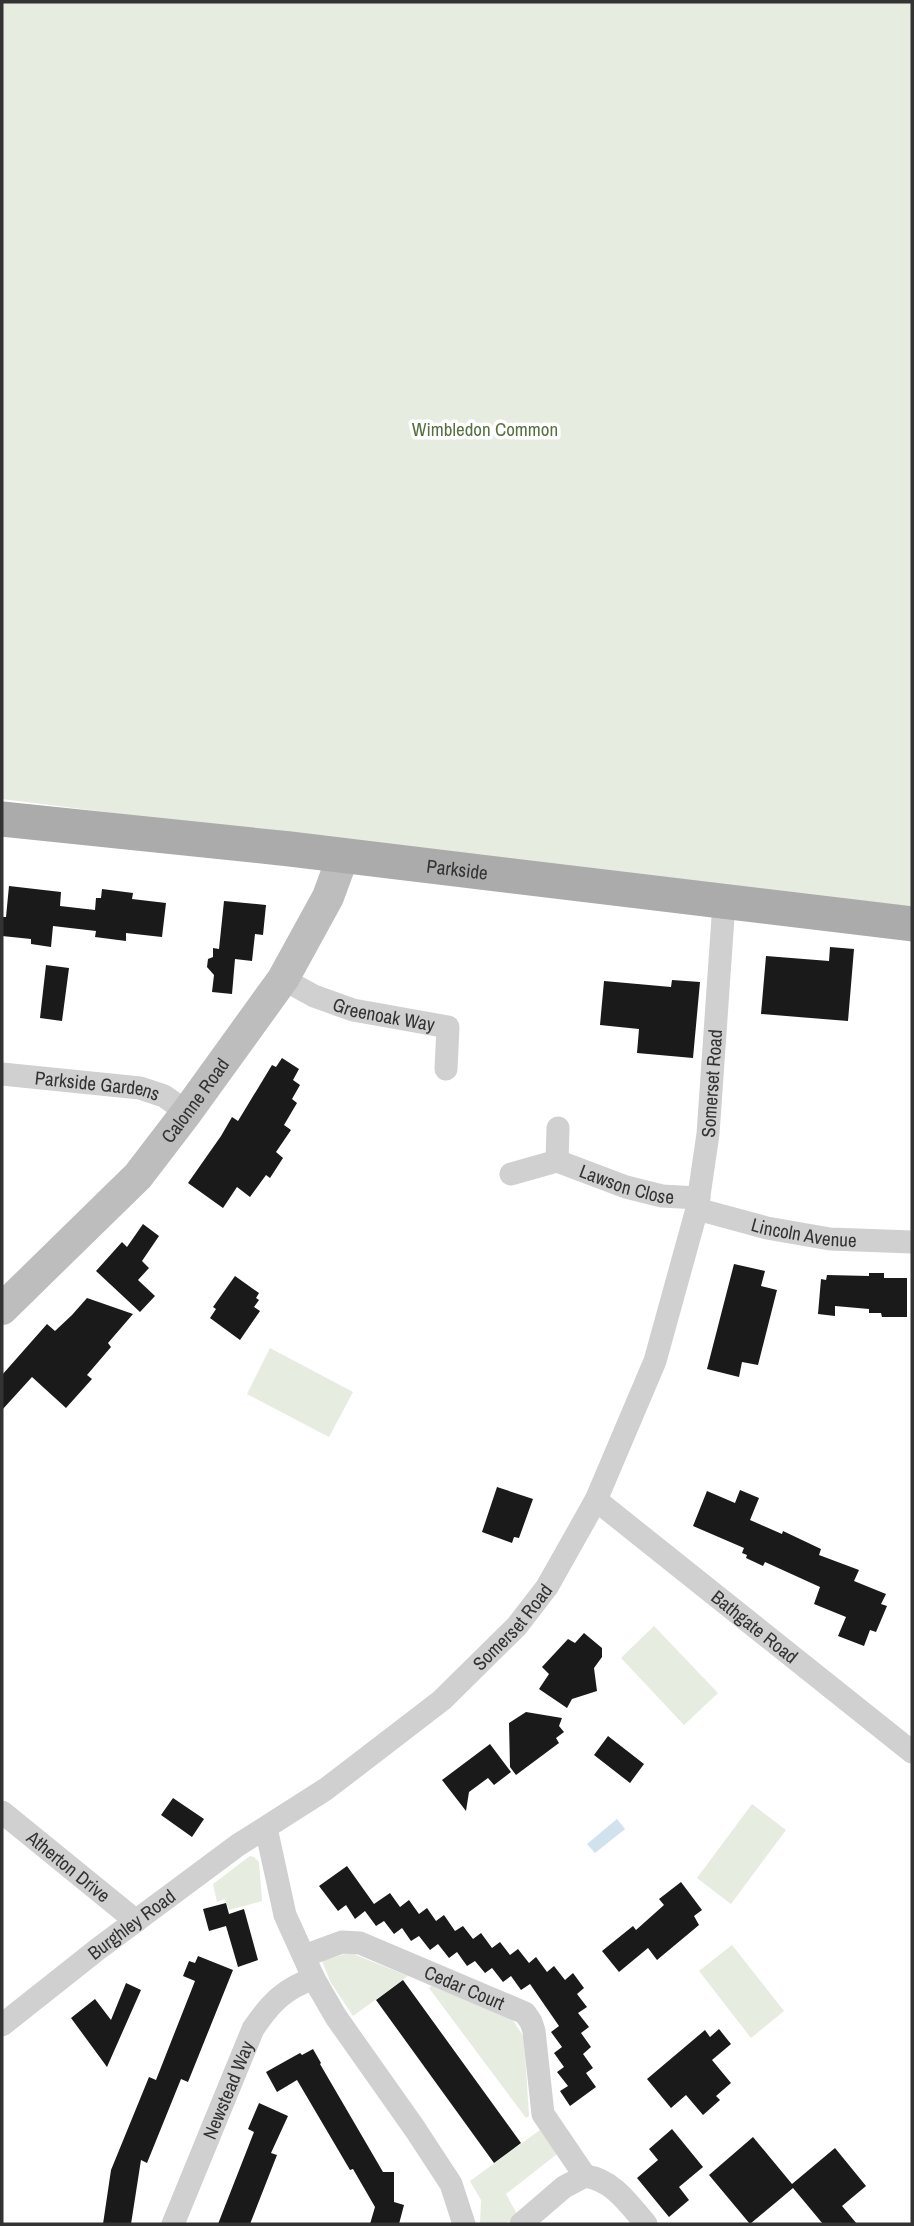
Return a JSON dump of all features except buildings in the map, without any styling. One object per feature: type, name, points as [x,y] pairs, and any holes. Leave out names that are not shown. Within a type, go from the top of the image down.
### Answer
[{"type":"main road","name":"Parkside","points":[[2,819],[343,856],[912,924]]},
{"type":"street","name":"Calonne Road","points":[[2,1309],[138,1176],[187,1112],[283,979],[328,897],[343,856]]},
{"type":"street","name":"Somerset Road","points":[[267,1828],[326,1789],[442,1700],[490,1654],[517,1626],[547,1587],[596,1500],[654,1361],[698,1204],[709,1135],[724,903]]},
{"type":"street","name":"Greenoak Way","points":[[283,979],[314,996],[353,1010],[448,1027],[446,1069]]},
{"type":"street","name":"Parkside Gardens","points":[[2,1074],[140,1088],[163,1096],[187,1112]]},
{"type":"street","name":"Lawson Close","points":[[557,1161],[558,1128]]},
{"type":"street","name":"Lawson Close","points":[[511,1174],[557,1161],[626,1187],[698,1204]]},
{"type":"street","name":"Lincoln Avenue","points":[[698,1204],[767,1228],[830,1239],[912,1242]]},
{"type":"street","name":"Bathgate Road","points":[[596,1500],[912,1752]]},
{"type":"street","name":"Atherton Drive","points":[[2,1812],[136,1922]]},
{"type":"street","name":"Burghley Road","points":[[2,2025],[238,1845],[267,1828]]},
{"type":"street","points":[[267,1828],[285,1915],[314,1979],[336,2017],[451,2184],[464,2224]]},
{"type":"street","name":"Cedar Court","points":[[304,1956],[342,1942],[360,1943],[520,2009],[531,2022],[534,2031],[543,2114],[584,2176]]},
{"type":"street","name":"Newstead Way","points":[[173,2224],[253,2029],[270,2005],[299,1983],[314,1979]]},
{"type":"street","points":[[521,2224],[564,2186],[584,2176],[612,2186],[646,2224]]},
{"type":"green space","name":"Wimbledon Common","points":[[2,2],[912,2],[912,914],[2,799]]},
{"type":"green space","points":[[270,1348],[353,1392],[329,1437],[247,1394]]},
{"type":"green space","points":[[654,1626],[718,1693],[684,1725],[621,1658]]},
{"type":"green space","points":[[752,1804],[786,1830],[731,1904],[697,1878]]},
{"type":"green space","points":[[250,1856],[259,1862],[262,1901],[229,1910],[225,1899],[217,1902],[213,1884]]},
{"type":"green space","points":[[732,1945],[784,2011],[751,2038],[699,1971]]},
{"type":"green space","points":[[348,1953],[408,1976],[353,2016],[331,1983],[322,1961]]},
{"type":"green space","points":[[432,1986],[512,2019],[524,2037],[529,2116],[526,2118],[429,1988]]},
{"type":"green space","points":[[540,2130],[557,2154],[506,2194],[517,2214],[506,2224],[480,2223],[481,2200],[470,2181]]},
{"type":"water","points":[[617,1819],[625,1829],[595,1853],[587,1844]]}]
